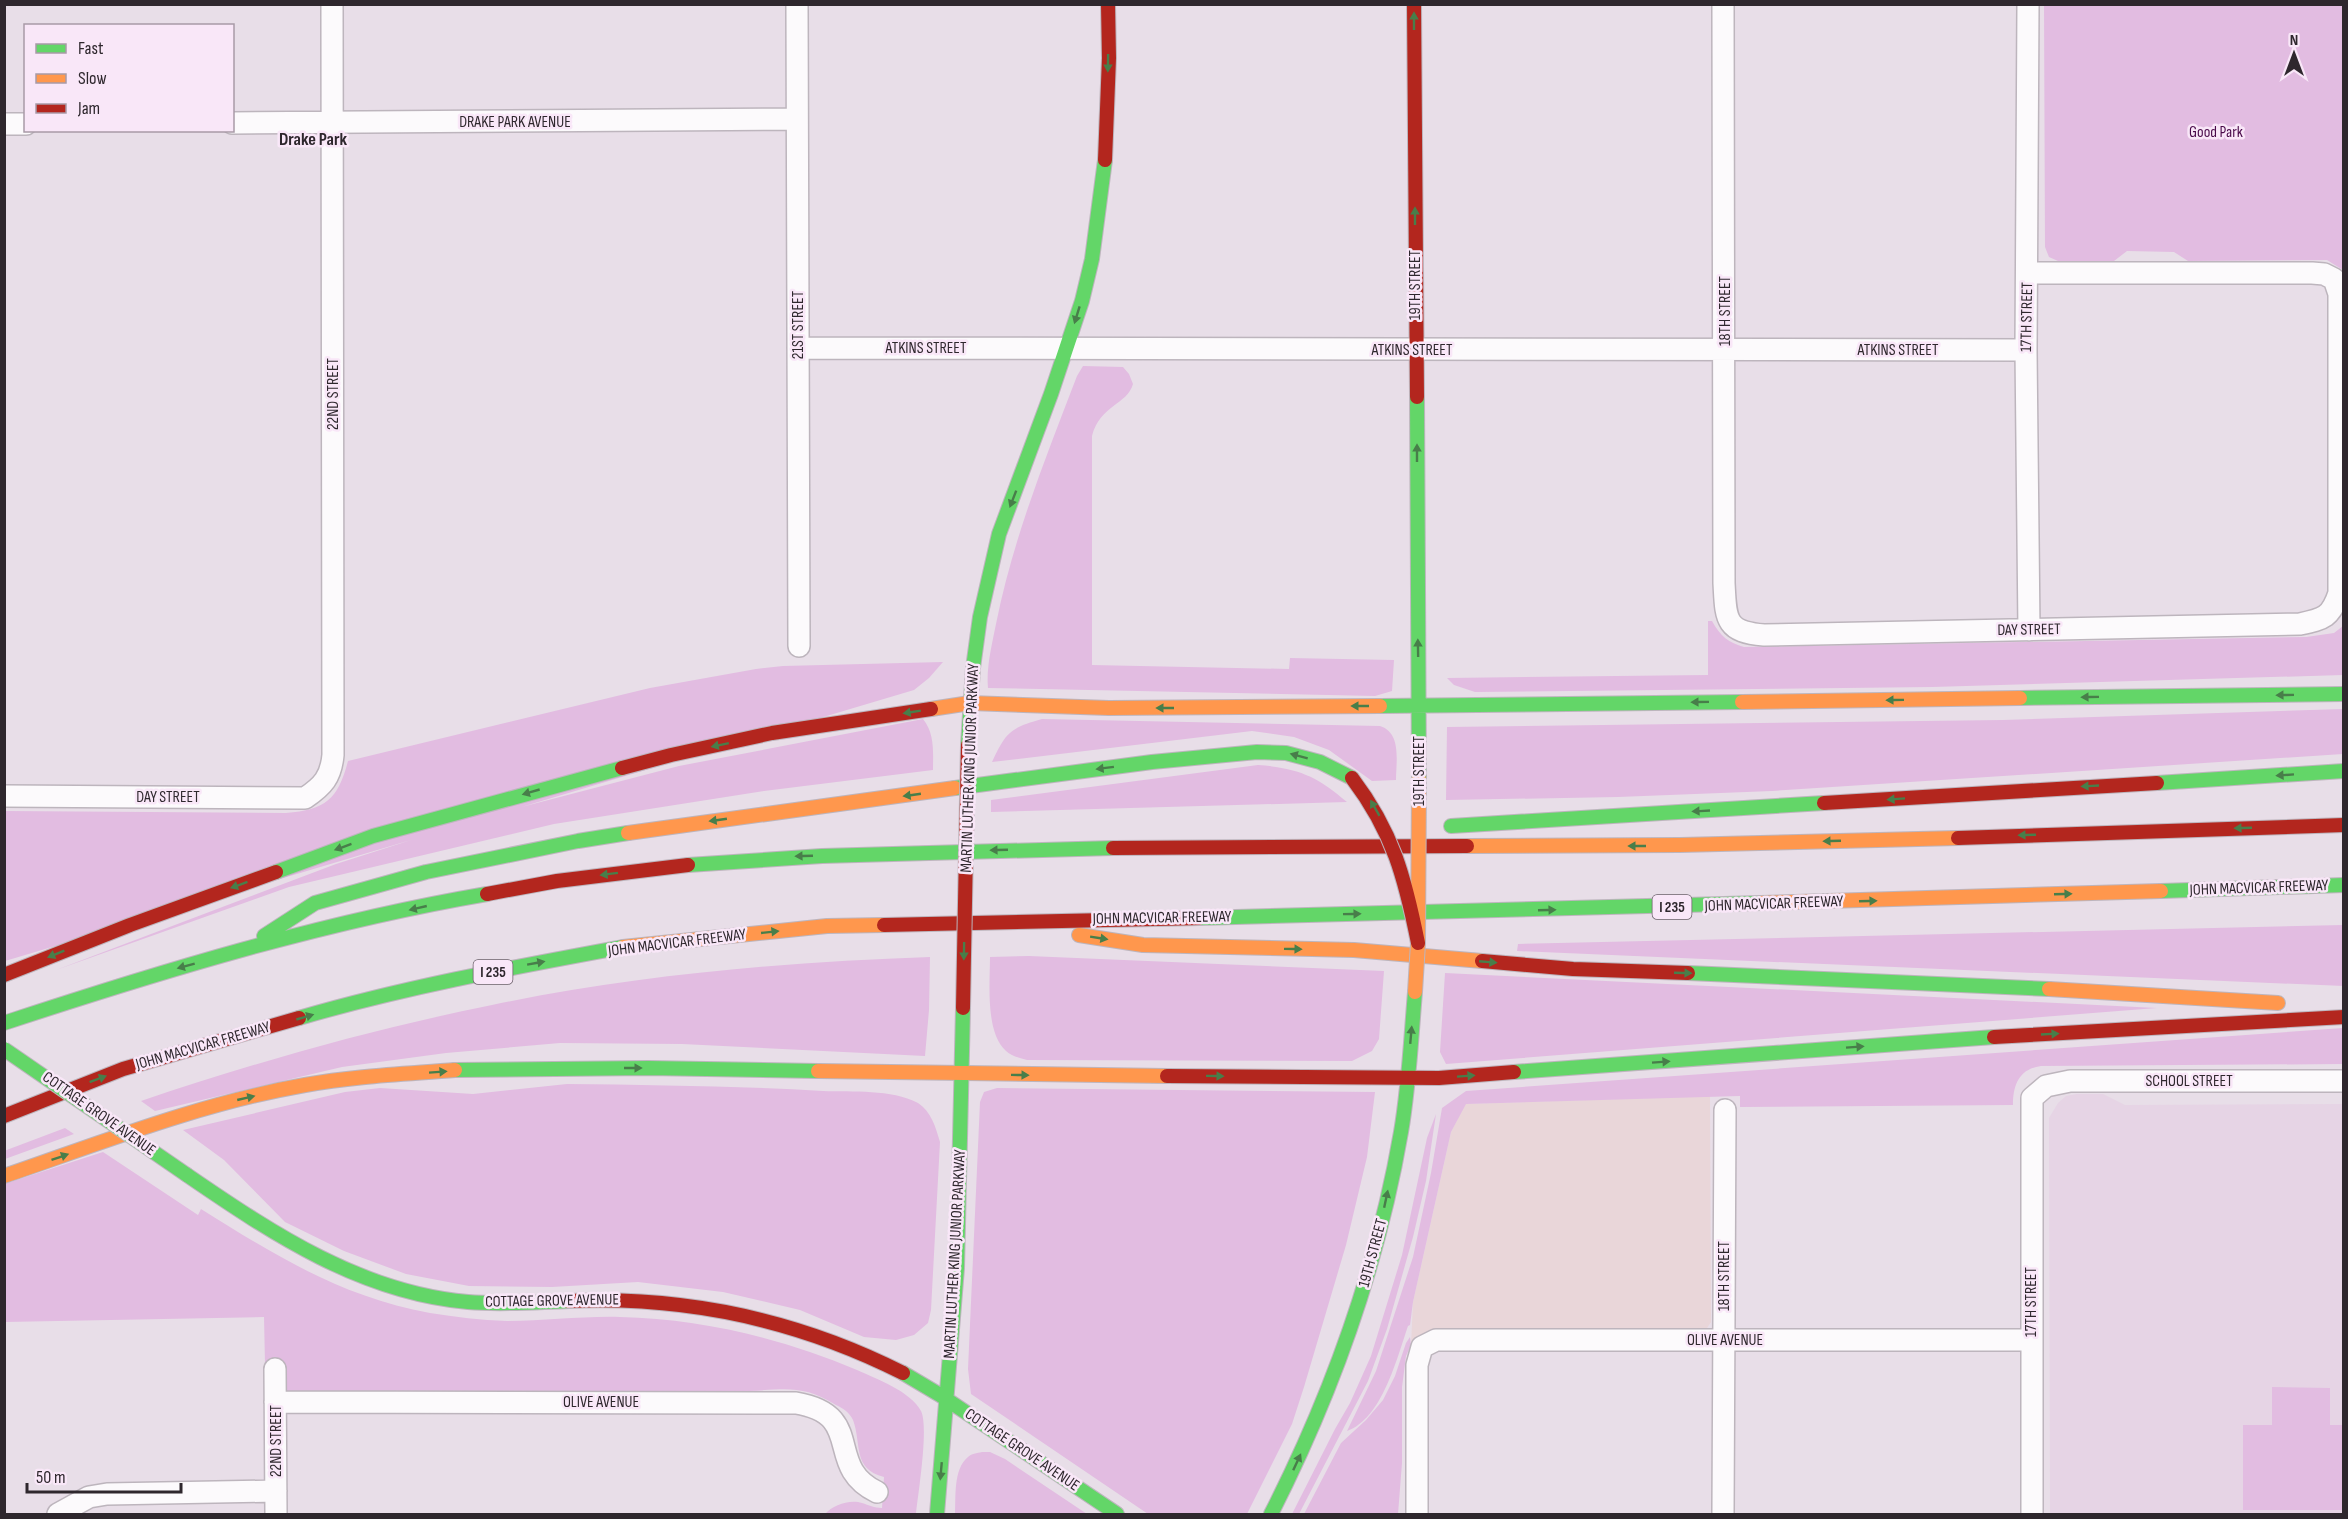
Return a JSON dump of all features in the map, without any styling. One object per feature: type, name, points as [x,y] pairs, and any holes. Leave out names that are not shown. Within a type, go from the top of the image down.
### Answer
[{"type":"main road","name":"MARTIN LUTHER KING JUNIOR PARKWAY","points":[[937,1515],[957,1268],[970,703],[980,617],[999,534],[1067,348],[1092,259],[1105,169],[1109,58],[1108,4]]},
{"type":"main road","name":"19TH STREET","points":[[1271,1515],[1319,1413],[1354,1321],[1375,1249],[1400,1134],[1408,1078],[1418,943],[1419,779],[1414,4]]},
{"type":"main road","points":[[4,975],[130,925],[373,836],[682,753],[772,733],[970,703],[1109,708],[1419,706],[2343,694]]},
{"type":"main road","points":[[242,950],[315,903],[426,872],[505,855],[667,827],[1032,778],[1206,756],[1257,752],[1286,753],[1320,762],[1352,778],[1372,803],[1389,834],[1405,877],[1418,943]]},
{"type":"main road","points":[[1367,830],[2343,771]]},
{"type":"main road","points":[[1057,848],[1668,846],[2343,825]]},
{"type":"main road","points":[[4,1023],[119,984],[242,950],[474,895],[633,871],[770,858],[1057,848],[1319,833]]},
{"type":"main road","name":"JOHN MACVICAR FREEWAY","points":[[4,1116],[123,1070],[350,1003],[527,965],[630,946],[827,926],[1720,905],[2343,885]]},
{"type":"main road","points":[[1000,922],[1143,945],[1354,950],[1573,969],[1982,985],[2343,1007]]},
{"type":"main road","points":[[4,1176],[192,1112],[305,1085],[380,1076],[473,1070],[561,1068],[1439,1078],[1936,1041],[2343,1017]]},
{"type":"main road","name":"COTTAGE GROVE AVENUE","points":[[4,1049],[295,1247],[364,1279],[399,1289],[465,1302],[501,1304],[618,1300],[705,1306],[756,1317],[826,1339],[920,1382],[1117,1515]]},
{"type":"street","name":"22ND STREET","points":[[326,781],[331,772],[334,744],[332,4]]},
{"type":"street","name":"21ST STREET","points":[[797,4],[799,646]]},
{"type":"street","name":"18TH STREET","points":[[1723,4],[1724,583],[1726,617]]},
{"type":"street","name":"17TH STREET","points":[[2028,4],[2026,350],[2029,630]]},
{"type":"street","name":"DRAKE PARK AVENUE","points":[[234,123],[797,119]]},
{"type":"street","points":[[4,124],[24,124]]},
{"type":"street","name":"DAY STREET","points":[[1726,617],[1735,627],[1748,634],[1764,635],[2300,624],[2326,617],[2334,610],[2339,593],[2339,294],[2334,279],[2324,274],[2312,273],[2028,273]]},
{"type":"street","name":"ATKINS STREET","points":[[798,348],[2026,350]]},
{"type":"street","name":"DAY STREET","points":[[4,796],[305,798],[326,781]]},
{"type":"street","name":"SCHOOL STREET","points":[[2038,1092],[2046,1086],[2070,1082],[2343,1081]]},
{"type":"street","name":"17TH STREET","points":[[2032,1515],[2031,1107],[2032,1098],[2038,1092]]},
{"type":"street","name":"18TH STREET","points":[[1723,1515],[1725,1110]]},
{"type":"street","name":"OLIVE AVENUE","points":[[1417,1515],[1418,1365],[1422,1347],[1430,1342],[1442,1340],[2031,1341]]},
{"type":"street","name":"22ND STREET","points":[[275,1369],[276,1514]]},
{"type":"street","name":"OLIVE AVENUE","points":[[275,1402],[796,1403],[821,1410],[832,1418],[840,1432],[853,1475],[864,1486],[877,1492]]},
{"type":"street","points":[[58,1515],[89,1497],[107,1494],[276,1491]]},
{"type":"shaded area","points":[[2103,1094],[2125,1105],[2343,1104],[2343,1514],[2050,1514],[2049,1118],[2058,1103],[2066,1096]]},
{"type":"shaded area","points":[[1710,1096],[1711,1322],[1707,1328],[1701,1331],[1436,1331],[1419,1336],[1411,1345],[1413,1302],[1451,1132],[1465,1104]]},
{"type":"green space","name":"Good Park","points":[[2044,5],[2343,5],[2343,270],[2327,260],[2188,261],[2174,252],[2127,251],[2114,261],[2058,261],[2049,257],[2045,247]]},
{"type":"green space","points":[[1083,366],[1123,367],[1133,384],[1125,397],[1101,418],[1092,436],[1092,665],[1289,669],[1290,658],[1394,660],[1392,691],[1375,696],[988,688],[991,648],[1011,560],[1042,467]]},
{"type":"green space","points":[[1708,621],[1712,621],[1725,638],[1744,647],[2306,637],[2334,633],[2343,626],[2343,675],[1932,687],[1475,692],[1454,685],[1447,678],[1708,675]]},
{"type":"green space","points":[[943,662],[914,690],[5,961],[5,811],[286,813],[300,811],[321,805],[335,793],[348,761],[650,688],[783,666]]},
{"type":"green space","points":[[2343,709],[2343,754],[1772,791],[1446,800],[1447,727],[2003,720]]},
{"type":"green space","points":[[923,719],[930,731],[933,770],[764,791],[554,824],[289,887],[56,970],[336,864],[483,817],[679,766]]},
{"type":"green space","points":[[1042,719],[1380,726],[1392,735],[1395,741],[1396,780],[1372,781],[1329,750],[1294,737],[1252,731],[992,762],[1001,744],[1010,733],[1023,725]]},
{"type":"green space","points":[[1258,765],[1285,768],[1306,775],[1326,786],[1347,802],[991,812],[991,800]]},
{"type":"green space","points":[[2343,925],[2344,986],[1517,951],[1518,944]]},
{"type":"green space","points":[[1029,956],[1384,971],[1379,1039],[1372,1051],[1352,1061],[1027,1060],[1006,1051],[999,1043],[995,1032],[990,1007],[990,957]]},
{"type":"green space","points":[[930,957],[925,1056],[682,1044],[560,1043],[446,1053],[342,1067],[155,1111],[141,1101],[271,1060],[359,1036],[447,1014],[546,995],[655,978],[765,966]]},
{"type":"green space","points":[[1445,973],[2157,1008],[1446,1064],[1440,1052]]},
{"type":"green space","points":[[2343,1028],[2343,1064],[2041,1066],[2022,1074],[2014,1091],[2013,1105],[1740,1107],[1740,1096],[1466,1104],[1451,1132],[1413,1302],[1410,1325],[1379,1401],[1370,1414],[1347,1431],[1376,1371],[1413,1257],[1442,1108],[1466,1091]]},
{"type":"green space","points":[[567,1084],[872,1092],[896,1095],[923,1106],[930,1115],[940,1142],[931,1310],[928,1323],[914,1335],[896,1340],[864,1337],[800,1310],[723,1292],[638,1282],[552,1287],[469,1286],[406,1274],[344,1251],[285,1222],[224,1160],[183,1130],[345,1092],[380,1088],[473,1094]]},
{"type":"green space","points":[[997,1088],[1375,1092],[1367,1157],[1346,1245],[1304,1387],[1292,1424],[1247,1514],[1148,1514],[971,1394],[968,1369],[980,1102],[984,1092]]},
{"type":"green space","points":[[1436,1114],[1426,1181],[1387,1329],[1368,1381],[1299,1514],[1292,1514],[1350,1403],[1371,1356],[1402,1255],[1427,1138]]},
{"type":"green space","points":[[65,1128],[74,1134],[5,1159],[4,1151]]},
{"type":"green space","points":[[103,1152],[198,1215],[201,1209],[311,1273],[368,1297],[398,1306],[430,1313],[497,1321],[606,1317],[651,1319],[711,1326],[799,1348],[874,1377],[909,1397],[921,1411],[924,1431],[916,1514],[825,1514],[847,1502],[882,1508],[884,1477],[867,1468],[863,1462],[856,1429],[848,1413],[825,1399],[804,1391],[785,1389],[750,1391],[286,1391],[286,1364],[265,1364],[264,1317],[5,1322],[4,1184]]},
{"type":"green space","points":[[1410,1337],[1411,1345],[1406,1356],[1402,1387],[1402,1463],[1398,1514],[1304,1514],[1341,1443],[1366,1420],[1383,1400]]},
{"type":"green space","points":[[2272,1387],[2330,1388],[2330,1425],[2343,1425],[2343,1510],[2243,1510],[2243,1425],[2272,1425]]},
{"type":"green space","points":[[990,1452],[1005,1459],[1087,1514],[955,1514],[956,1484],[963,1462],[969,1456]]},
{"type":"traffic: fast","points":[[968,745],[973,668],[980,617],[999,534],[1051,394],[1082,301],[1092,259],[1105,160]]},
{"type":"traffic: fast","points":[[1417,397],[1419,779]]},
{"type":"traffic: fast","points":[[2020,698],[2344,694]]},
{"type":"traffic: fast","points":[[1380,706],[1742,702]]},
{"type":"traffic: fast","points":[[955,788],[1152,762],[1257,752],[1286,753],[1320,762],[1352,778]]},
{"type":"traffic: fast","points":[[276,872],[373,836],[622,768]]},
{"type":"traffic: fast","points":[[2157,783],[2344,771]]},
{"type":"traffic: fast","points":[[1451,826],[1824,803]]},
{"type":"traffic: fast","points":[[264,936],[315,903],[426,872],[628,833]]},
{"type":"traffic: fast","points":[[688,865],[822,856],[1113,848]]},
{"type":"traffic: fast","points":[[2161,891],[2344,885]]},
{"type":"traffic: fast","points":[[4,1023],[123,985],[304,933],[426,905],[487,894]]},
{"type":"traffic: fast","points":[[1199,918],[1761,903]]},
{"type":"traffic: fast","points":[[299,1018],[420,987],[623,947]]},
{"type":"traffic: fast","points":[[1688,973],[2049,989]]},
{"type":"traffic: fast","points":[[1271,1514],[1333,1375],[1366,1280],[1380,1231],[1404,1115],[1415,992]]},
{"type":"traffic: fast","points":[[937,1514],[957,1268],[963,1008]]},
{"type":"traffic: fast","points":[[1514,1072],[1994,1037]]},
{"type":"traffic: fast","points":[[4,1049],[187,1175]]},
{"type":"traffic: fast","points":[[455,1070],[648,1068],[818,1071]]},
{"type":"traffic: fast","points":[[187,1175],[286,1239],[320,1257],[391,1287],[468,1302],[569,1301]]},
{"type":"traffic: fast","points":[[903,1373],[940,1395],[1117,1514]]},
{"type":"traffic: slow","points":[[1742,702],[2020,698]]},
{"type":"traffic: slow","points":[[931,709],[970,703],[1109,708],[1380,706]]},
{"type":"traffic: slow","points":[[1415,992],[1418,943],[1419,779]]},
{"type":"traffic: slow","points":[[628,833],[955,788]]},
{"type":"traffic: slow","points":[[1467,846],[1680,845],[1958,838]]},
{"type":"traffic: slow","points":[[1761,903],[2161,891]]},
{"type":"traffic: slow","points":[[623,947],[827,926],[884,925]]},
{"type":"traffic: slow","points":[[1079,935],[1143,945],[1354,950],[1482,961]]},
{"type":"traffic: slow","points":[[2049,989],[2278,1003]]},
{"type":"traffic: slow","points":[[4,1176],[153,1124],[228,1102],[342,1079],[455,1070]]},
{"type":"traffic: slow","points":[[818,1071],[1167,1076]]},
{"type":"traffic: jam","points":[[1105,160],[1109,58],[1108,4]]},
{"type":"traffic: jam","points":[[1414,4],[1417,397]]},
{"type":"traffic: jam","points":[[622,768],[772,733],[931,709]]},
{"type":"traffic: jam","points":[[963,1008],[968,745]]},
{"type":"traffic: jam","points":[[1352,778],[1378,817],[1396,856],[1418,943]]},
{"type":"traffic: jam","points":[[1824,803],[2157,783]]},
{"type":"traffic: jam","points":[[1958,838],[2344,825]]},
{"type":"traffic: jam","points":[[1113,848],[1467,846]]},
{"type":"traffic: jam","points":[[487,894],[557,881],[688,865]]},
{"type":"traffic: jam","points":[[4,975],[130,925],[276,872]]},
{"type":"traffic: jam","points":[[884,925],[1199,918]]},
{"type":"traffic: jam","points":[[1482,961],[1573,969],[1688,973]]},
{"type":"traffic: jam","points":[[1994,1037],[2344,1017]]},
{"type":"traffic: jam","points":[[4,1116],[123,1069],[299,1018]]},
{"type":"traffic: jam","points":[[1167,1076],[1439,1078],[1514,1072]]},
{"type":"traffic: jam","points":[[569,1301],[613,1300],[656,1303],[740,1315],[823,1339],[863,1354],[903,1373]]},
{"type":"district","name":"Drake Park","points":[[313,139]]}]
